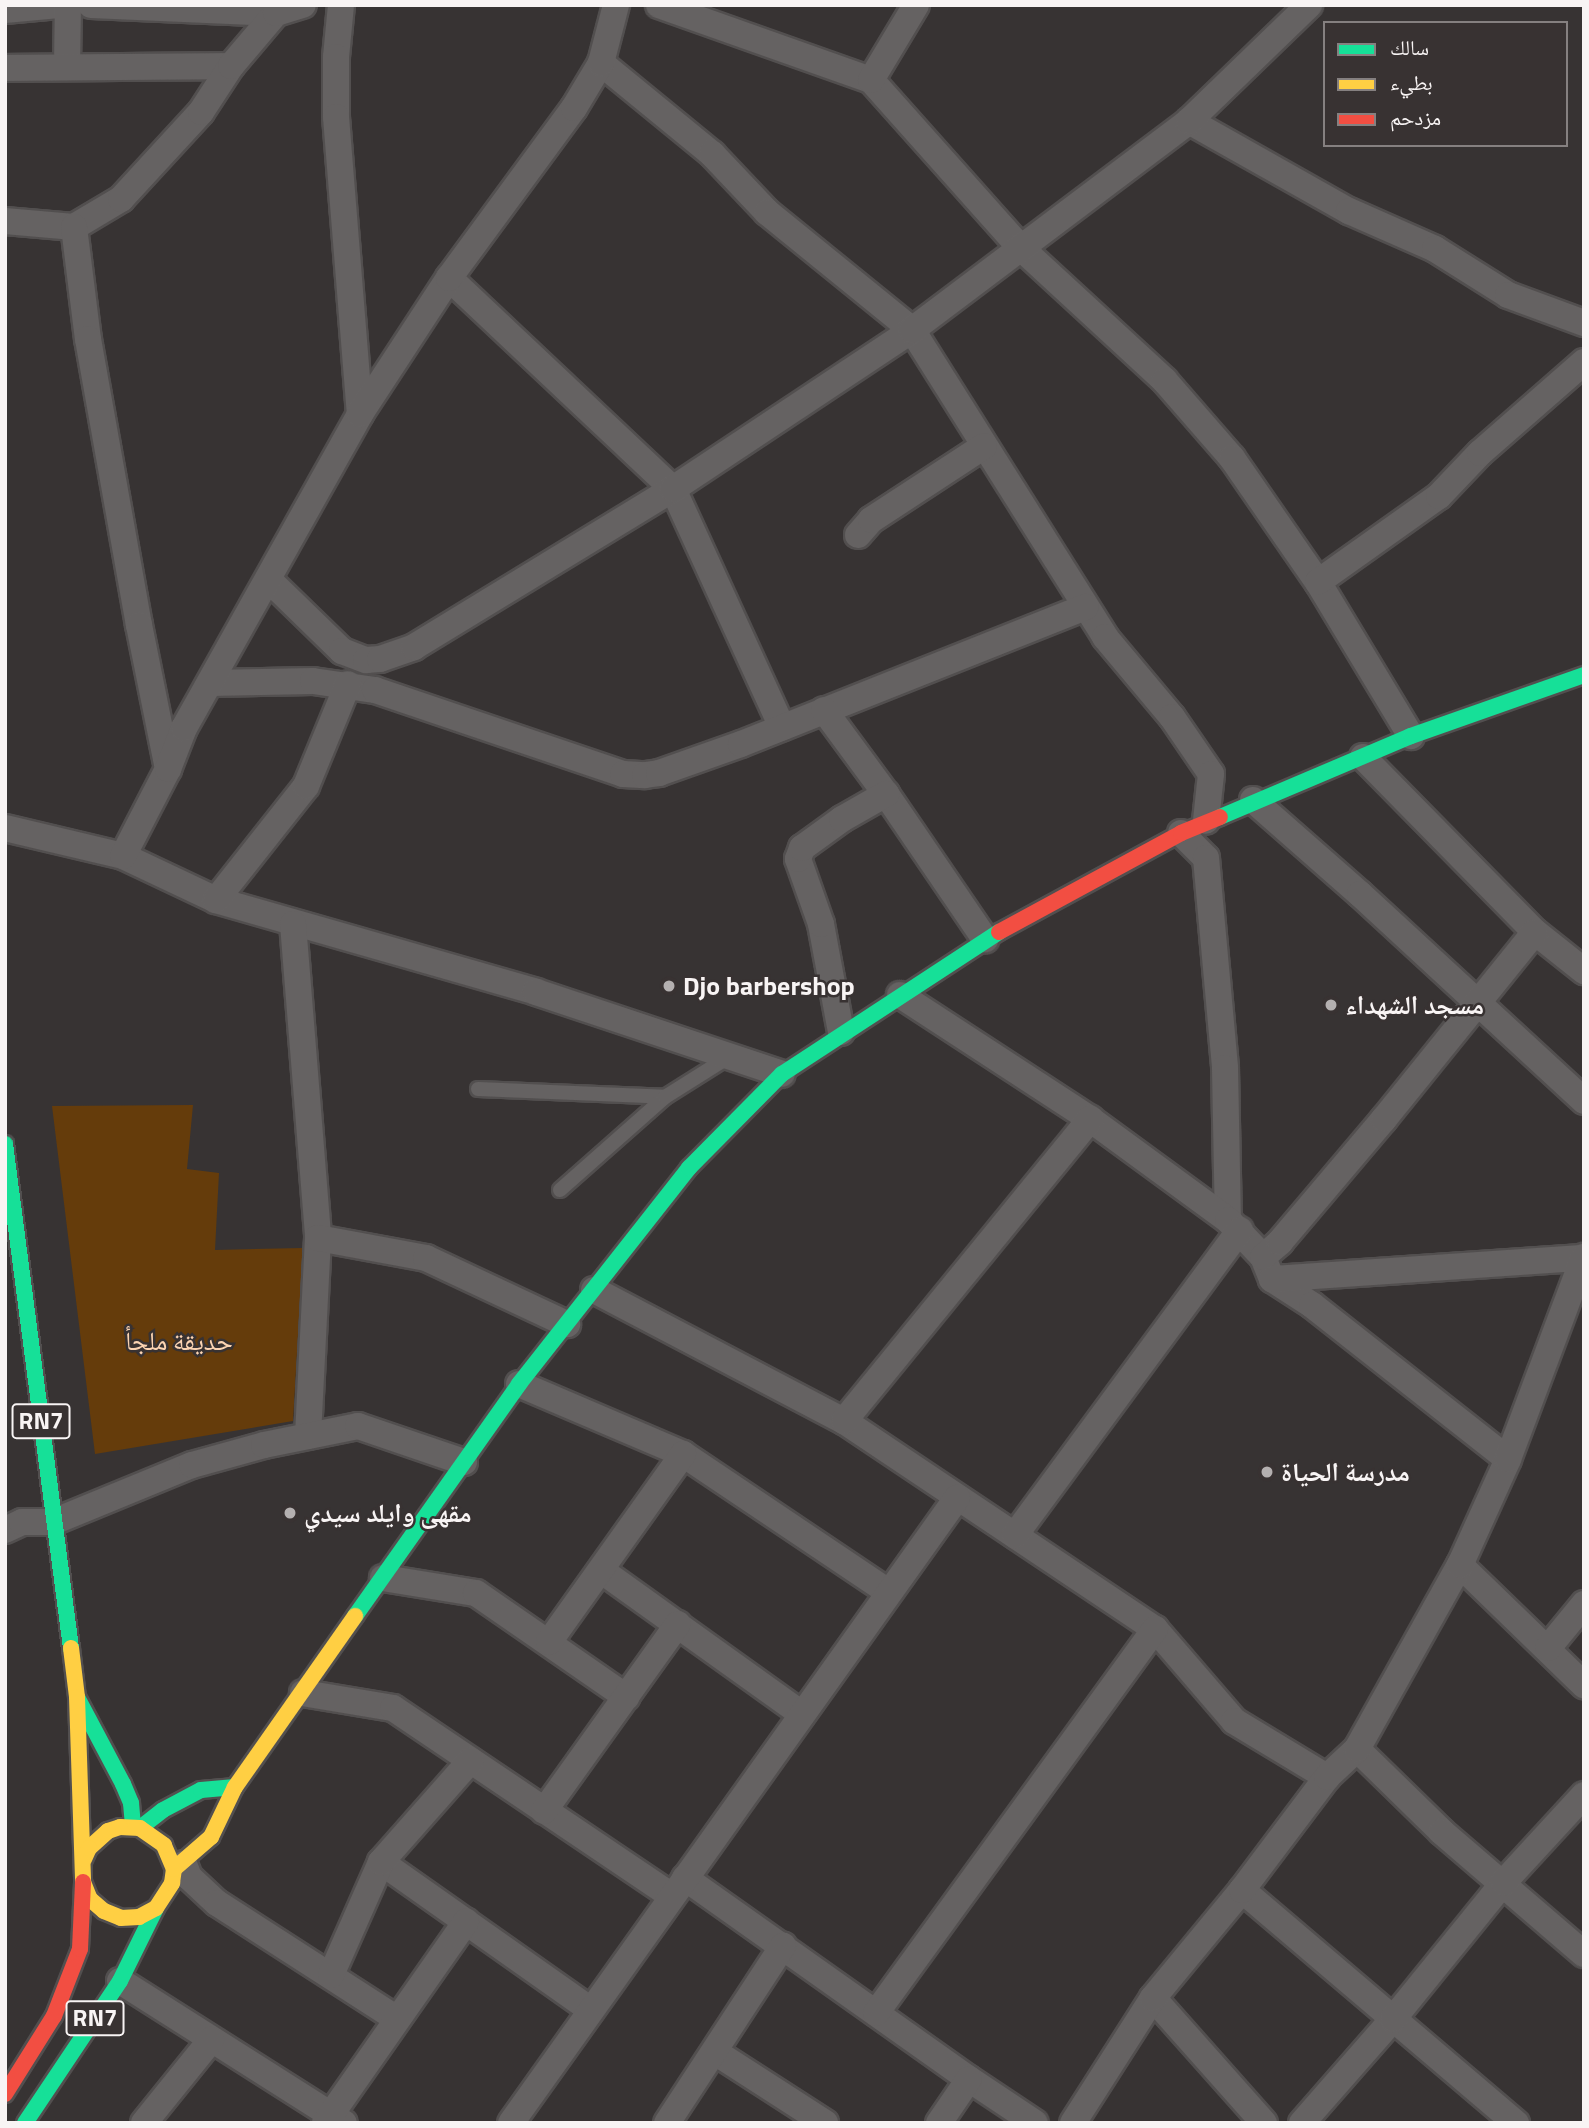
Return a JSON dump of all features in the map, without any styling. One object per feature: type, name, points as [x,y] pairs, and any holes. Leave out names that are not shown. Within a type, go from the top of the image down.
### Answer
[{"type":"main road","points":[[136,1828],[164,1845],[179,1866],[211,1837],[224,1816],[235,1787],[519,1384],[689,1168],[782,1074],[841,1032],[985,939],[1181,833],[1253,800],[1411,736],[1584,675]]},
{"type":"main road","name":"RN7","points":[[5,1144],[18,1224],[53,1522],[77,1697],[77,1754],[84,1859],[80,1949],[54,2016],[5,2094]]},
{"type":"main road","name":"RN7","points":[[77,1697],[94,1723],[124,1784],[136,1828]]},
{"type":"main road","points":[[84,1859],[89,1848],[108,1831],[136,1828],[201,1790],[235,1787]]},
{"type":"main road","name":"RN7","points":[[25,2123],[120,1981],[156,1909],[168,1893],[179,1866]]},
{"type":"main road","points":[[83,1882],[90,1899],[104,1911],[121,1918],[139,1917],[156,1909]]},
{"type":"street","points":[[5,10],[59,5]]},
{"type":"street","points":[[67,66],[68,5]]},
{"type":"street","points":[[91,5],[221,8],[276,13],[303,5]]},
{"type":"street","points":[[341,5],[336,57],[336,117],[360,414]]},
{"type":"street","points":[[123,856],[168,769],[184,728],[360,414],[449,278],[545,152],[601,63],[616,5]]},
{"type":"street","points":[[659,5],[871,80],[1020,247],[1174,391],[1233,458],[1318,582],[1411,736]]},
{"type":"street","points":[[871,80],[916,5]]},
{"type":"street","points":[[269,580],[342,651],[366,660],[380,659],[414,647],[673,489],[912,330],[1189,121],[1309,5]]},
{"type":"street","points":[[5,221],[74,227],[121,199],[201,112],[231,66],[276,13]]},
{"type":"street","points":[[601,63],[712,154],[767,212],[912,330],[1105,637],[1172,717],[1211,774],[1206,821]]},
{"type":"street","points":[[5,68],[231,66]]},
{"type":"street","points":[[1189,121],[1349,211],[1435,249],[1508,295],[1584,323]]},
{"type":"street","points":[[74,227],[88,339],[138,625],[168,769]]},
{"type":"street","points":[[449,278],[673,489],[782,727]]},
{"type":"street","points":[[1318,582],[1439,496],[1480,453],[1584,362]]},
{"type":"street","points":[[858,535],[871,520],[984,446]]},
{"type":"street","points":[[211,683],[278,680],[348,684],[375,690],[632,775],[659,774],[1086,607]]},
{"type":"street","points":[[375,690],[380,659]]},
{"type":"street","points":[[216,900],[306,786],[348,684]]},
{"type":"street","points":[[824,710],[886,794],[985,939]]},
{"type":"street","points":[[1363,757],[1535,932],[1584,971]]},
{"type":"street","points":[[841,1032],[821,924],[797,859],[802,848],[842,819],[886,794]]},
{"type":"street","points":[[1253,800],[1584,1101]]},
{"type":"street","points":[[5,828],[123,856],[216,900],[523,988],[782,1074]]},
{"type":"street","points":[[1015,1535],[1234,1225],[1225,1069],[1206,858],[1181,833]]},
{"type":"street","points":[[293,924],[318,1238],[308,1436]]},
{"type":"street","points":[[1268,1268],[1280,1242],[1535,932]]},
{"type":"street","points":[[900,995],[1090,1119],[1234,1225],[1268,1268],[1508,1459]]},
{"type":"street","points":[[844,1420],[1090,1119]]},
{"type":"street","points":[[318,1238],[426,1258],[567,1324]]},
{"type":"street","points":[[1073,2123],[1153,1998],[1242,1891],[1327,1777],[1357,1749],[1460,1566],[1508,1459],[1583,1258],[1268,1268]]},
{"type":"street","points":[[594,1290],[844,1420],[1155,1629],[1234,1721],[1327,1777]]},
{"type":"street","points":[[519,1384],[683,1454],[888,1592]]},
{"type":"street","points":[[5,1530],[22,1522],[53,1522],[192,1465],[358,1426],[464,1462]]},
{"type":"street","points":[[550,1642],[683,1454]]},
{"type":"street","points":[[511,2123],[957,1498]]},
{"type":"street","points":[[1460,1566],[1584,1685]]},
{"type":"street","points":[[602,1571],[802,1714]]},
{"type":"street","points":[[383,1578],[476,1593],[626,1697]]},
{"type":"street","points":[[1548,1648],[1584,1604]]},
{"type":"street","points":[[544,1811],[678,1624]]},
{"type":"street","points":[[876,2012],[1155,1629]]},
{"type":"street","points":[[303,1693],[393,1708],[544,1811],[783,1946],[968,2079],[1035,2123]]},
{"type":"street","points":[[1357,1749],[1442,1832],[1504,1882],[1584,1954]]},
{"type":"street","points":[[331,1975],[381,1862],[470,1761]]},
{"type":"street","points":[[1302,2123],[1393,2019],[1504,1882],[1584,1795]]},
{"type":"street","points":[[381,1862],[591,2010]]},
{"type":"street","points":[[179,1866],[217,1903],[397,2020]]},
{"type":"street","points":[[1242,1891],[1516,2123]]},
{"type":"street","points":[[120,1981],[333,2120],[397,2020],[466,1922]]},
{"type":"street","points":[[667,2123],[783,1946]]},
{"type":"street","points":[[1153,1998],[1264,2123]]},
{"type":"street","points":[[144,2123],[211,2040]]},
{"type":"street","points":[[715,2052],[788,2112],[825,2123]]},
{"type":"street","points":[[939,2123],[968,2079]]},
{"type":"lane","points":[[560,1190],[665,1097],[730,1056]]},
{"type":"lane","points":[[478,1089],[665,1097]]},
{"type":"green space","name":"حديقة ملجأ","points":[[193,1105],[187,1169],[219,1173],[215,1250],[303,1248],[293,1421],[95,1454],[52,1106]]},
{"type":"traffic: fast","points":[[1220,817],[1411,736],[1584,675]]},
{"type":"traffic: fast","points":[[355,1616],[519,1384],[689,1168],[782,1074],[999,932]]},
{"type":"traffic: fast","points":[[5,1144],[71,1648]]},
{"type":"traffic: fast","points":[[78,1699],[123,1784],[131,1803],[133,1827]]},
{"type":"traffic: fast","points":[[140,1828],[163,1810],[201,1790],[235,1787]]},
{"type":"traffic: fast","points":[[25,2123],[120,1981],[156,1908]]},
{"type":"traffic: slow","points":[[174,1869],[211,1837],[235,1787],[355,1616]]},
{"type":"traffic: slow","points":[[71,1648],[77,1697],[83,1882],[90,1899],[104,1911],[121,1918],[139,1917],[156,1908],[172,1883],[174,1869],[164,1845],[140,1828],[120,1827],[108,1831],[89,1848],[84,1859]]},
{"type":"traffic: jam","points":[[999,932],[1181,833],[1220,817]]},
{"type":"traffic: jam","points":[[5,2094],[54,2016],[80,1949],[83,1882]]},
{"type":"place","name":"Djo barbershop","points":[[669,986]]},
{"type":"place","name":"مسجد الشهداء","points":[[1331,1005]]},
{"type":"place","name":"مدرسة الحياة","points":[[1267,1472]]},
{"type":"place","name":"مقهى وايلد سيدي","points":[[290,1513]]}]
